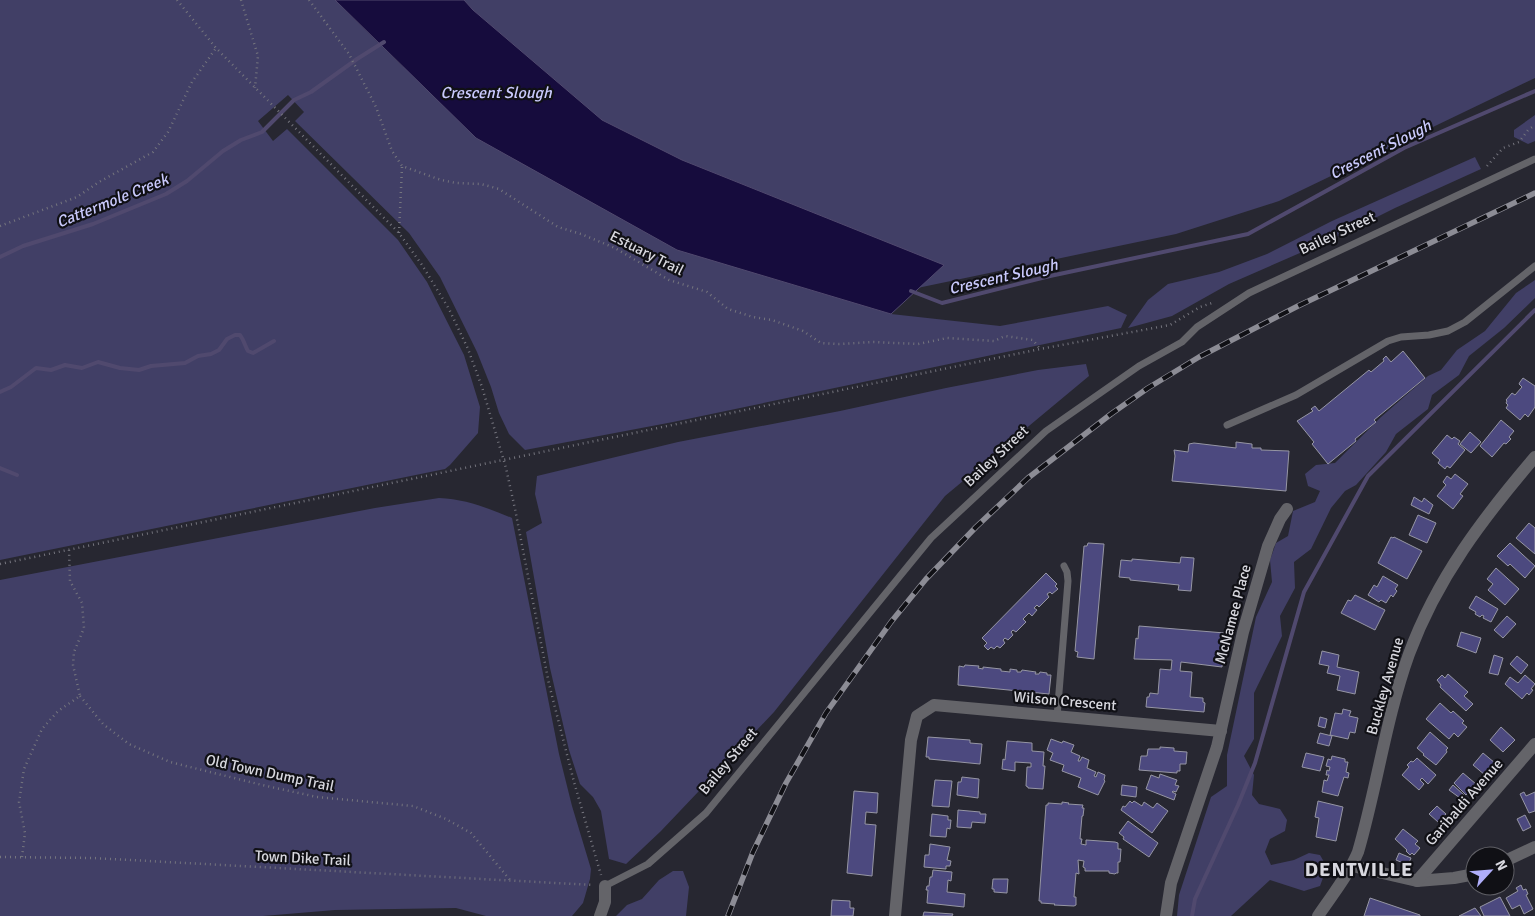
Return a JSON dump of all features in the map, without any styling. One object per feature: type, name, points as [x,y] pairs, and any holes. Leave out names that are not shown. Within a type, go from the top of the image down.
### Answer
[{"type":"street","name":"Buckley Avenue","points":[[1318,916],[1352,866],[1363,834],[1400,683],[1417,633],[1437,590],[1463,548],[1535,458]]},
{"type":"street","name":"McNamee Place","points":[[1221,731],[1243,632],[1268,546],[1280,519],[1287,509]]},
{"type":"street","name":"Wilson Crescent","points":[[895,916],[911,740],[917,716],[934,705],[1221,731]]},
{"type":"street","points":[[1166,916],[1171,883],[1221,731]]},
{"type":"street","name":"Garibaldi Avenue","points":[[1417,881],[1535,744]]},
{"type":"street","points":[[1515,856],[1535,847]]},
{"type":"street","points":[[1352,866],[1417,881],[1465,876]]},
{"type":"street","points":[[600,916],[605,902],[605,886]]},
{"type":"lane","name":"Bailey Street","points":[[605,886],[648,864],[706,813],[931,538],[1046,431],[1139,366],[1182,342],[1197,327],[1248,293],[1535,159]]},
{"type":"lane","points":[[1227,425],[1296,395],[1388,341],[1401,337],[1429,335],[1448,331],[1465,322],[1535,266]]},
{"type":"lane","points":[[1057,717],[1068,581],[1064,566]]},
{"type":"path","points":[[176,0],[216,48],[399,233],[449,308],[468,349],[482,387],[516,509],[549,684],[574,782],[605,886]]},
{"type":"path","points":[[241,0],[258,56],[255,88]]},
{"type":"path","points":[[309,0],[349,54],[376,107],[392,151],[402,166],[399,233]]},
{"type":"path","points":[[0,226],[78,197],[99,182],[153,152],[168,132],[192,82],[216,48]]},
{"type":"path","points":[[1487,166],[1503,148],[1519,142],[1528,130],[1535,125]]},
{"type":"path","name":"Estuary Trail","points":[[402,166],[441,180],[481,184],[499,189],[558,227],[615,248],[669,280],[707,292],[728,310],[772,320],[802,331],[821,343],[874,342],[918,344],[947,338],[994,341],[1005,336],[1033,340],[1040,349]]},
{"type":"path","points":[[0,564],[1040,349],[1170,325],[1200,307],[1212,303],[1221,310]]},
{"type":"path","name":"Old Town Dump Trail","points":[[69,550],[70,582],[82,603],[83,611],[84,628],[74,652],[74,665],[80,696],[103,724],[129,744],[170,762],[317,797],[414,806],[446,819],[471,833],[511,881]]},
{"type":"path","points":[[22,857],[25,834],[19,802],[24,769],[42,729],[58,711],[80,696]]},
{"type":"path","name":"Town Dike Trail","points":[[0,857],[93,858],[605,886]]},
{"type":"shaded area","points":[[0,0],[335,0],[403,67],[349,0],[1535,0],[1535,78],[1279,201],[1176,234],[855,301],[891,314],[1000,326],[1108,306],[1127,315],[1121,328],[673,422],[525,450],[509,434],[499,413],[477,352],[440,277],[409,233],[295,121],[304,112],[288,95],[258,121],[273,141],[287,129],[398,240],[427,282],[464,355],[480,407],[478,433],[445,469],[0,560]]},
{"type":"shaded area","points":[[1535,115],[1535,141],[1528,144],[1514,137],[1514,130]]},
{"type":"shaded area","points":[[1475,157],[1481,169],[1341,235],[1229,284],[1172,316],[1128,328],[1148,300],[1168,284],[1219,272],[1267,254],[1332,221]]},
{"type":"shaded area","points":[[1535,280],[1535,298],[1504,328],[1469,356],[1459,375],[1432,395],[1428,409],[1396,434],[1386,452],[1356,485],[1345,491],[1331,508],[1311,549],[1294,562],[1295,588],[1280,616],[1282,636],[1254,693],[1254,739],[1244,756],[1254,775],[1252,795],[1259,804],[1280,809],[1287,820],[1285,831],[1270,839],[1265,852],[1271,865],[1294,860],[1309,853],[1320,855],[1327,867],[1320,886],[1304,891],[1270,880],[1231,916],[1177,916],[1179,895],[1211,797],[1227,786],[1227,755],[1256,617],[1272,582],[1270,560],[1276,543],[1288,536],[1293,511],[1315,502],[1320,491],[1308,486],[1305,474],[1316,465],[1335,463],[1381,417],[1428,376],[1441,370],[1457,350],[1485,331],[1516,293]]},
{"type":"shaded area","points":[[1086,364],[1089,376],[945,496],[774,712],[661,831],[626,864],[609,859],[601,811],[593,797],[580,784],[569,750],[550,668],[526,532],[542,523],[535,494],[537,476],[678,442],[1038,370]]},
{"type":"shaded area","points":[[439,498],[467,502],[512,518],[559,754],[591,869],[583,903],[572,916],[486,916],[456,908],[335,910],[263,916],[0,916],[0,580],[375,508]]},
{"type":"shaded area","points":[[673,871],[683,871],[689,887],[686,916],[616,916],[627,905],[642,899],[659,880]]},
{"type":"water","name":"Crescent Slough","points":[[335,0],[464,0],[473,10],[602,120],[682,160],[944,265],[891,314],[677,250],[476,138]]},
{"type":"building","points":[[1403,351],[1425,378],[1374,420],[1376,422],[1328,464],[1312,444],[1314,442],[1297,421],[1313,411],[1311,409],[1315,406],[1319,411],[1369,370],[1371,372],[1384,361],[1383,359],[1386,356],[1391,362]]},
{"type":"building","points":[[1523,378],[1535,386],[1535,407],[1528,417],[1525,414],[1520,420],[1506,408],[1508,405],[1506,400],[1512,393],[1515,395],[1522,387],[1519,384]]},
{"type":"building","points":[[1501,420],[1514,431],[1509,437],[1511,439],[1506,444],[1504,443],[1492,457],[1480,446]]},
{"type":"building","points":[[1470,432],[1481,442],[1471,453],[1460,444]]},
{"type":"building","points":[[1447,435],[1452,439],[1454,437],[1460,441],[1458,444],[1465,450],[1450,468],[1447,466],[1445,469],[1438,463],[1440,460],[1432,453]]},
{"type":"building","points":[[1236,442],[1252,444],[1252,448],[1261,448],[1261,450],[1289,451],[1286,491],[1172,481],[1174,450],[1188,452],[1189,444],[1194,443],[1236,448]]},
{"type":"building","points":[[1455,474],[1468,484],[1460,494],[1463,496],[1453,509],[1437,496],[1446,485],[1443,482],[1447,476],[1451,479]]},
{"type":"building","points":[[1414,497],[1422,502],[1424,498],[1433,505],[1429,514],[1411,505]]},
{"type":"building","points":[[1418,515],[1436,523],[1427,543],[1409,535]]},
{"type":"building","points":[[1529,523],[1535,528],[1535,554],[1516,538]]},
{"type":"building","points":[[1391,537],[1422,551],[1407,579],[1378,563]]},
{"type":"building","points":[[1088,543],[1104,544],[1094,659],[1077,657],[1078,652],[1075,651],[1084,546],[1087,546]]},
{"type":"building","points":[[1510,543],[1535,566],[1525,578],[1510,564],[1508,566],[1497,556]]},
{"type":"building","points":[[1181,557],[1194,558],[1191,591],[1178,590],[1179,585],[1130,580],[1130,578],[1119,577],[1121,560],[1132,561],[1132,559],[1180,563]]},
{"type":"building","points":[[1496,568],[1519,589],[1505,605],[1488,590],[1493,584],[1487,579]]},
{"type":"building","points":[[1046,573],[1057,584],[1055,586],[1058,589],[1052,594],[1050,592],[1047,594],[1049,597],[1039,607],[1037,605],[1034,608],[1037,610],[1032,616],[1029,613],[1023,619],[1026,622],[1016,632],[1013,630],[1011,632],[1013,635],[1008,640],[1005,638],[1003,640],[1005,643],[1000,648],[997,646],[994,649],[991,647],[988,650],[984,646],[987,643],[982,638]]},
{"type":"building","points":[[1383,576],[1398,585],[1393,597],[1391,595],[1386,603],[1381,600],[1379,602],[1368,595],[1374,585],[1377,587]]},
{"type":"building","points":[[1355,595],[1385,610],[1375,630],[1341,613],[1348,600],[1351,601]]},
{"type":"building","points":[[1476,596],[1498,609],[1491,622],[1483,618],[1484,616],[1482,615],[1480,617],[1475,614],[1476,612],[1469,608]]},
{"type":"building","points":[[1507,616],[1516,624],[1503,638],[1494,630]]},
{"type":"building","points":[[1139,626],[1225,633],[1220,655],[1223,655],[1222,667],[1181,662],[1180,671],[1192,672],[1190,697],[1203,698],[1205,703],[1204,712],[1146,707],[1147,697],[1149,697],[1150,693],[1158,694],[1160,669],[1171,670],[1172,660],[1134,659]]},
{"type":"building","points":[[1461,632],[1481,638],[1476,653],[1457,646]]},
{"type":"building","points":[[1322,651],[1339,655],[1337,667],[1359,672],[1355,694],[1337,690],[1340,676],[1327,673],[1329,666],[1319,664]]},
{"type":"building","points":[[1494,655],[1503,658],[1498,675],[1489,673]]},
{"type":"building","points":[[1517,656],[1528,665],[1521,674],[1510,664]]},
{"type":"building","points":[[965,665],[979,666],[978,668],[983,669],[983,667],[1001,669],[1001,671],[1010,672],[1010,669],[1017,670],[1017,672],[1022,670],[1036,672],[1035,674],[1040,672],[1047,673],[1047,675],[1051,675],[1049,694],[958,685],[959,666],[964,667]]},
{"type":"building","points":[[1448,674],[1468,692],[1464,696],[1473,704],[1466,711],[1440,687],[1441,685],[1437,680],[1442,675],[1445,678]]},
{"type":"building","points":[[1525,675],[1535,684],[1529,695],[1527,693],[1522,699],[1505,684],[1510,677],[1518,683]]},
{"type":"building","points":[[1440,703],[1464,721],[1462,723],[1467,727],[1458,737],[1454,733],[1449,739],[1426,719]]},
{"type":"building","points":[[1343,709],[1351,711],[1349,716],[1358,718],[1355,733],[1350,732],[1348,739],[1330,735],[1335,713],[1342,714]]},
{"type":"building","points":[[1320,717],[1327,719],[1325,728],[1318,726]]},
{"type":"building","points":[[1501,727],[1515,740],[1503,752],[1490,740]]},
{"type":"building","points":[[1430,732],[1448,748],[1436,765],[1417,748]]},
{"type":"building","points":[[1320,733],[1332,736],[1329,746],[1317,743]]},
{"type":"building","points":[[928,737],[970,740],[970,743],[982,744],[980,764],[929,759],[929,757],[926,757]]},
{"type":"building","points":[[1051,739],[1074,745],[1071,752],[1080,756],[1078,761],[1082,757],[1089,760],[1087,768],[1096,772],[1094,776],[1096,777],[1098,772],[1105,775],[1105,781],[1098,795],[1078,787],[1081,778],[1062,771],[1064,765],[1050,760],[1053,753],[1047,750]]},
{"type":"building","points":[[1007,741],[1032,743],[1032,751],[1044,752],[1043,789],[1028,788],[1026,786],[1027,767],[1031,767],[1031,763],[1015,762],[1015,771],[1002,769]]},
{"type":"building","points":[[1160,747],[1174,748],[1174,751],[1187,752],[1186,764],[1180,764],[1180,771],[1177,771],[1177,773],[1139,770],[1141,756],[1147,756],[1148,749],[1160,749]]},
{"type":"building","points":[[1306,753],[1324,757],[1320,771],[1302,767]]},
{"type":"building","points":[[1483,753],[1495,763],[1485,775],[1473,765]]},
{"type":"building","points":[[1332,756],[1345,759],[1345,762],[1348,762],[1346,772],[1349,773],[1348,778],[1344,777],[1338,796],[1322,792],[1324,780],[1327,781],[1329,775],[1326,775],[1330,767],[1326,766],[1328,759],[1331,760]]},
{"type":"building","points":[[1417,758],[1436,775],[1428,784],[1422,778],[1420,780],[1424,784],[1419,790],[1402,775],[1409,767],[1407,765]]},
{"type":"building","points":[[1463,773],[1476,784],[1466,795],[1454,783]]},
{"type":"building","points":[[1160,774],[1177,780],[1175,785],[1179,786],[1176,792],[1172,792],[1176,794],[1174,800],[1146,789],[1151,775],[1159,778]]},
{"type":"building","points":[[962,777],[979,779],[978,798],[957,795],[958,782],[961,782]]},
{"type":"building","points":[[935,780],[952,781],[949,807],[932,806]]},
{"type":"building","points":[[1122,785],[1137,787],[1136,797],[1121,795]]},
{"type":"building","points":[[1453,785],[1464,795],[1460,798],[1449,790]]},
{"type":"building","points":[[854,791],[878,793],[877,813],[866,812],[865,824],[876,825],[872,876],[847,873]]},
{"type":"building","points":[[1524,792],[1526,796],[1535,792],[1535,811],[1529,813],[1520,794]]},
{"type":"building","points":[[1130,801],[1132,803],[1134,801],[1142,806],[1144,802],[1153,808],[1157,803],[1168,811],[1152,833],[1121,810]]},
{"type":"building","points":[[1318,801],[1343,807],[1336,841],[1316,837],[1319,818],[1315,817]]},
{"type":"building","points":[[1062,802],[1083,805],[1081,844],[1086,845],[1086,840],[1115,842],[1118,843],[1118,849],[1121,849],[1118,873],[1115,874],[1109,873],[1109,871],[1085,871],[1083,867],[1084,861],[1078,860],[1079,874],[1076,873],[1074,897],[1076,897],[1076,905],[1074,906],[1054,905],[1039,901],[1046,805],[1048,803],[1062,804]]},
{"type":"building","points":[[1437,806],[1446,814],[1438,822],[1429,814]]},
{"type":"building","points":[[958,810],[986,814],[985,823],[972,822],[971,828],[957,827]]},
{"type":"building","points":[[932,814],[948,816],[948,820],[951,820],[950,829],[947,828],[946,837],[930,836]]},
{"type":"building","points":[[1525,815],[1531,827],[1523,831],[1517,819]]},
{"type":"building","points":[[1128,821],[1158,843],[1149,857],[1123,839],[1124,837],[1119,833]]},
{"type":"building","points":[[1403,829],[1418,841],[1415,844],[1420,848],[1414,855],[1412,853],[1410,855],[1395,839]]},
{"type":"building","points":[[930,844],[950,847],[947,860],[951,861],[950,866],[946,866],[946,869],[924,867],[925,855],[929,855]]},
{"type":"building","points":[[1399,853],[1411,858],[1408,865],[1396,860]]},
{"type":"building","points":[[933,870],[952,872],[951,881],[948,880],[947,892],[965,894],[964,907],[927,903],[928,890],[926,890],[927,886],[929,886]]},
{"type":"building","points":[[993,879],[1008,879],[1007,893],[994,892],[994,889],[992,889]]},
{"type":"building","points":[[1521,885],[1523,890],[1526,889],[1528,894],[1526,895],[1533,909],[1524,914],[1520,905],[1512,909],[1506,898],[1515,896],[1515,893],[1518,891],[1516,888]]},
{"type":"building","points":[[1500,897],[1510,916],[1484,916],[1480,907]]},
{"type":"building","points":[[1370,898],[1420,915],[1420,916],[1364,916]]},
{"type":"building","points":[[832,900],[850,901],[850,908],[854,908],[853,916],[831,916]]},
{"type":"building","points":[[1475,908],[1481,916],[1459,916]]},
{"type":"building","points":[[924,912],[953,914],[952,916],[923,916]]},
{"type":"waterway","name":"Cattermole Creek","points":[[0,257],[23,246],[93,224],[166,194],[187,181],[223,151],[241,140],[262,132],[294,100],[311,92],[384,42]]},
{"type":"waterway","name":"Crescent Slough","points":[[911,291],[942,303],[1050,276],[1248,234],[1404,148],[1535,91]]},
{"type":"waterway","points":[[1192,916],[1195,899],[1255,763],[1304,592],[1368,476],[1535,310]]},
{"type":"waterway","points":[[0,392],[11,387],[36,368],[51,370],[65,365],[82,368],[98,362],[120,368],[139,370],[151,366],[185,363],[198,356],[211,354],[219,350],[227,339],[235,335],[240,335],[248,351],[253,353],[274,341]]},
{"type":"waterway","points":[[0,468],[17,475]]},
{"type":"railway","points":[[728,916],[753,852],[786,783],[826,713],[891,622],[926,579],[976,527],[1028,478],[1111,414],[1148,388],[1199,357],[1298,306],[1535,193]]},
{"type":"district","name":"DENTVILLE","points":[[1359,869]]}]
